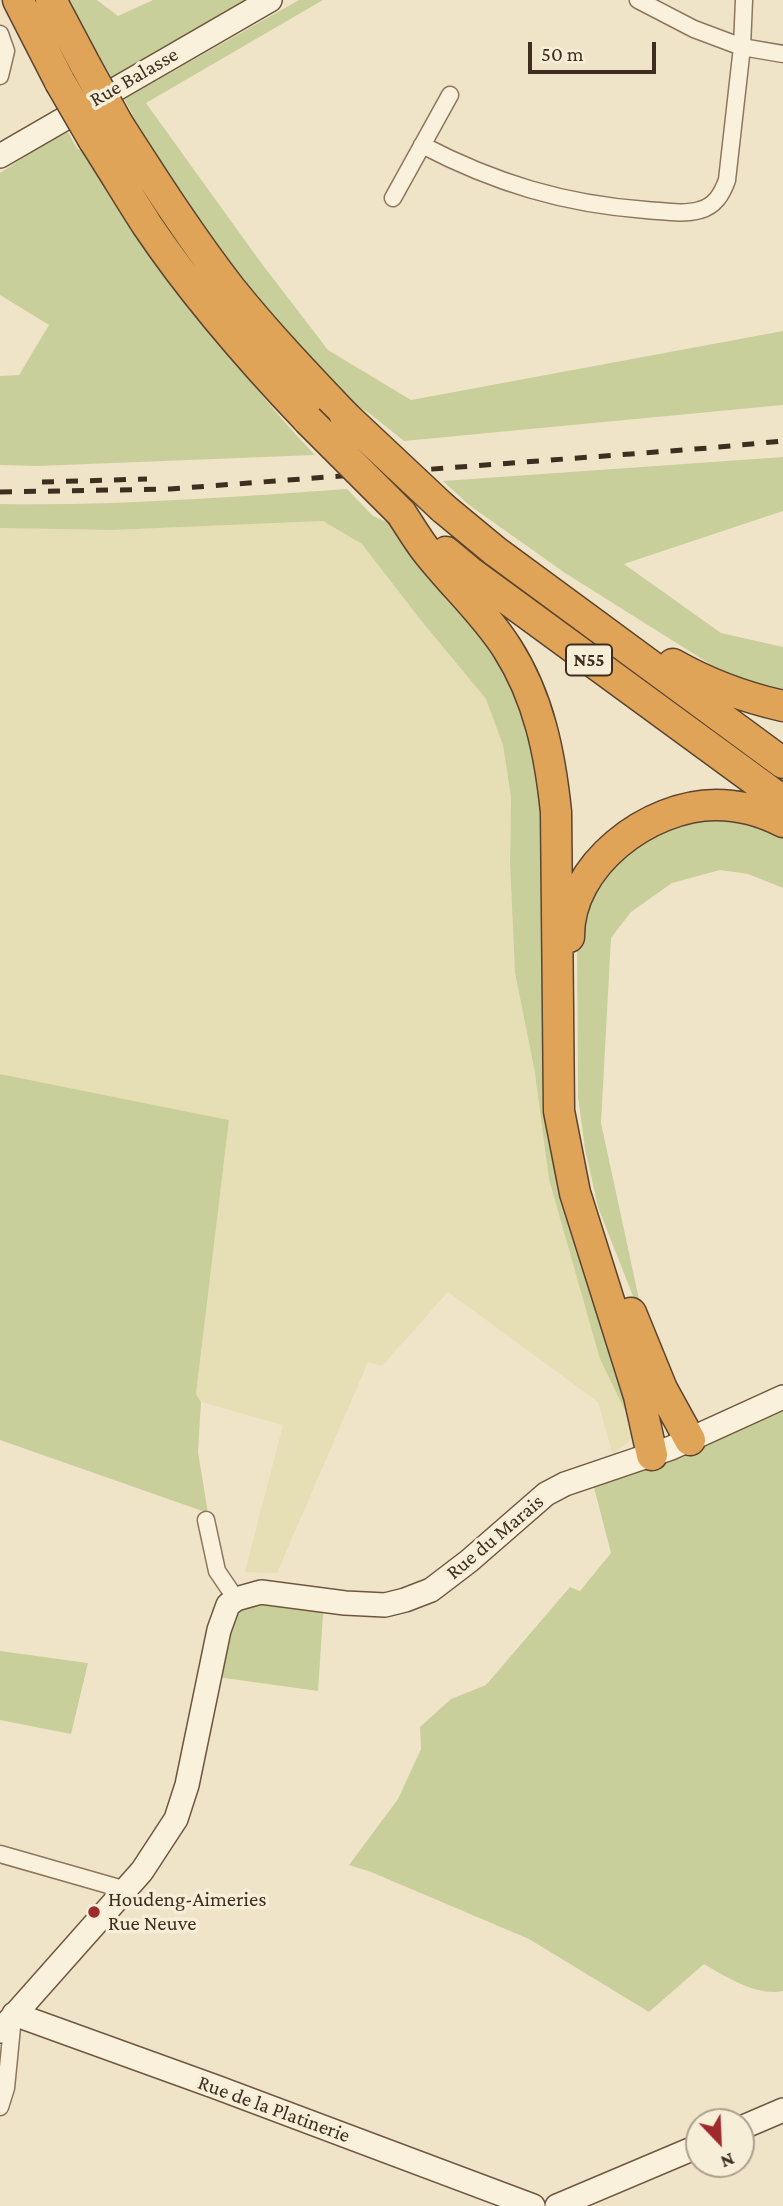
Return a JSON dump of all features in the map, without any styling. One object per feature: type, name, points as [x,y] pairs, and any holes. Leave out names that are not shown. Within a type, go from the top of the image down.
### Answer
[{"type":"highway","name":"N55","points":[[18,0],[60,82],[106,131],[171,208],[230,288],[288,356],[345,415],[443,508],[495,551],[783,763]]},
{"type":"highway","name":"N55","points":[[51,0],[86,66],[106,131],[148,226],[207,306],[260,369],[401,513],[470,572],[783,801]]},
{"type":"highway","points":[[401,513],[425,549],[485,618],[508,649],[524,679],[544,731],[552,770],[556,812],[559,1111],[575,1193],[639,1396],[652,1455]]},
{"type":"highway","points":[[635,655],[671,664],[696,678],[745,698],[783,706]]},
{"type":"highway","points":[[690,1440],[662,1389],[625,1300],[588,1189],[578,1146],[571,1088],[569,926],[579,890],[595,866],[640,828],[665,816],[714,804],[765,812],[783,822]]},
{"type":"street","name":"Rue Balasse","points":[[0,156],[270,0]]},
{"type":"street","points":[[638,0],[694,29],[742,47],[783,54]]},
{"type":"street","points":[[422,145],[452,161],[542,194],[607,207],[699,211],[713,204],[722,195],[727,180],[742,47],[744,0]]},
{"type":"street","points":[[0,34],[6,51],[0,76]]},
{"type":"street","points":[[393,198],[450,95]]},
{"type":"street","name":"Rue du Marais","points":[[236,1598],[261,1592],[345,1603],[385,1605],[405,1601],[431,1590],[469,1561],[545,1494],[565,1484],[690,1440],[783,1397]]},
{"type":"street","points":[[0,2107],[6,2088],[7,2023],[126,1890],[157,1851],[176,1819],[187,1785],[219,1630],[228,1605],[236,1598],[217,1571],[206,1520]]},
{"type":"street","points":[[0,1854],[126,1890]]},
{"type":"street","name":"Rue de la Platinerie","points":[[7,2023],[216,2087],[533,2206]]},
{"type":"street","points":[[755,2122],[783,2110]]},
{"type":"street","points":[[557,2206],[685,2152]]},
{"type":"shaded area","points":[[323,521],[362,544],[487,699],[503,745],[511,797],[510,864],[515,973],[600,1359],[634,1429],[628,1442],[613,1455],[598,1402],[448,1292],[382,1366],[368,1362],[277,1573],[245,1572],[283,1425],[201,1402],[196,1394],[229,1120],[0,1074],[0,528],[113,530]]},
{"type":"green space","points":[[65,0],[97,0],[118,16],[153,0],[257,0],[114,81]]},
{"type":"green space","points":[[299,0],[323,0],[146,103],[259,260],[328,350],[411,400],[783,331],[783,405],[404,441],[369,413],[342,397],[268,318],[135,135],[133,115],[124,99]]},
{"type":"green space","points":[[68,132],[77,148],[87,155],[224,347],[315,455],[38,466],[0,465],[0,376],[19,375],[49,325],[0,295],[0,173],[47,142]]},
{"type":"green space","points":[[783,457],[783,511],[624,564],[721,633],[783,647],[783,689],[729,676],[565,573],[469,505],[443,481]]},
{"type":"green space","points":[[347,489],[373,516],[394,525],[470,614],[518,688],[547,794],[552,1088],[634,1429],[600,1359],[549,1179],[535,1073],[515,973],[510,864],[511,797],[503,745],[486,699],[362,544],[323,521],[113,530],[0,528],[0,504],[130,502]]},
{"type":"green space","points":[[715,818],[760,824],[783,836],[783,888],[748,874],[720,870],[672,883],[631,912],[611,938],[601,1123],[645,1327],[598,1207],[585,1149],[578,1097],[577,930],[588,899],[607,874],[641,843],[677,824]]},
{"type":"green space","points":[[0,1074],[229,1120],[196,1394],[201,1402],[198,1452],[208,1513],[0,1440]]},
{"type":"green space","points":[[783,1397],[783,1991],[752,1988],[704,1964],[649,2012],[529,1939],[349,1865],[398,1799],[421,1749],[420,1727],[451,1699],[486,1685],[570,1587],[580,1591],[611,1553],[591,1476]]},
{"type":"green space","points":[[324,1600],[318,1691],[210,1676],[228,1605]]},
{"type":"green space","points":[[0,1651],[88,1663],[71,1734],[0,1720]]},
{"type":"railway","points":[[0,492],[170,489],[783,441]]},
{"type":"railway","points":[[42,482],[147,479]]},
{"type":"place","name":"Houdeng-Aimeries Rue Neuve","points":[[94,1912]]}]
